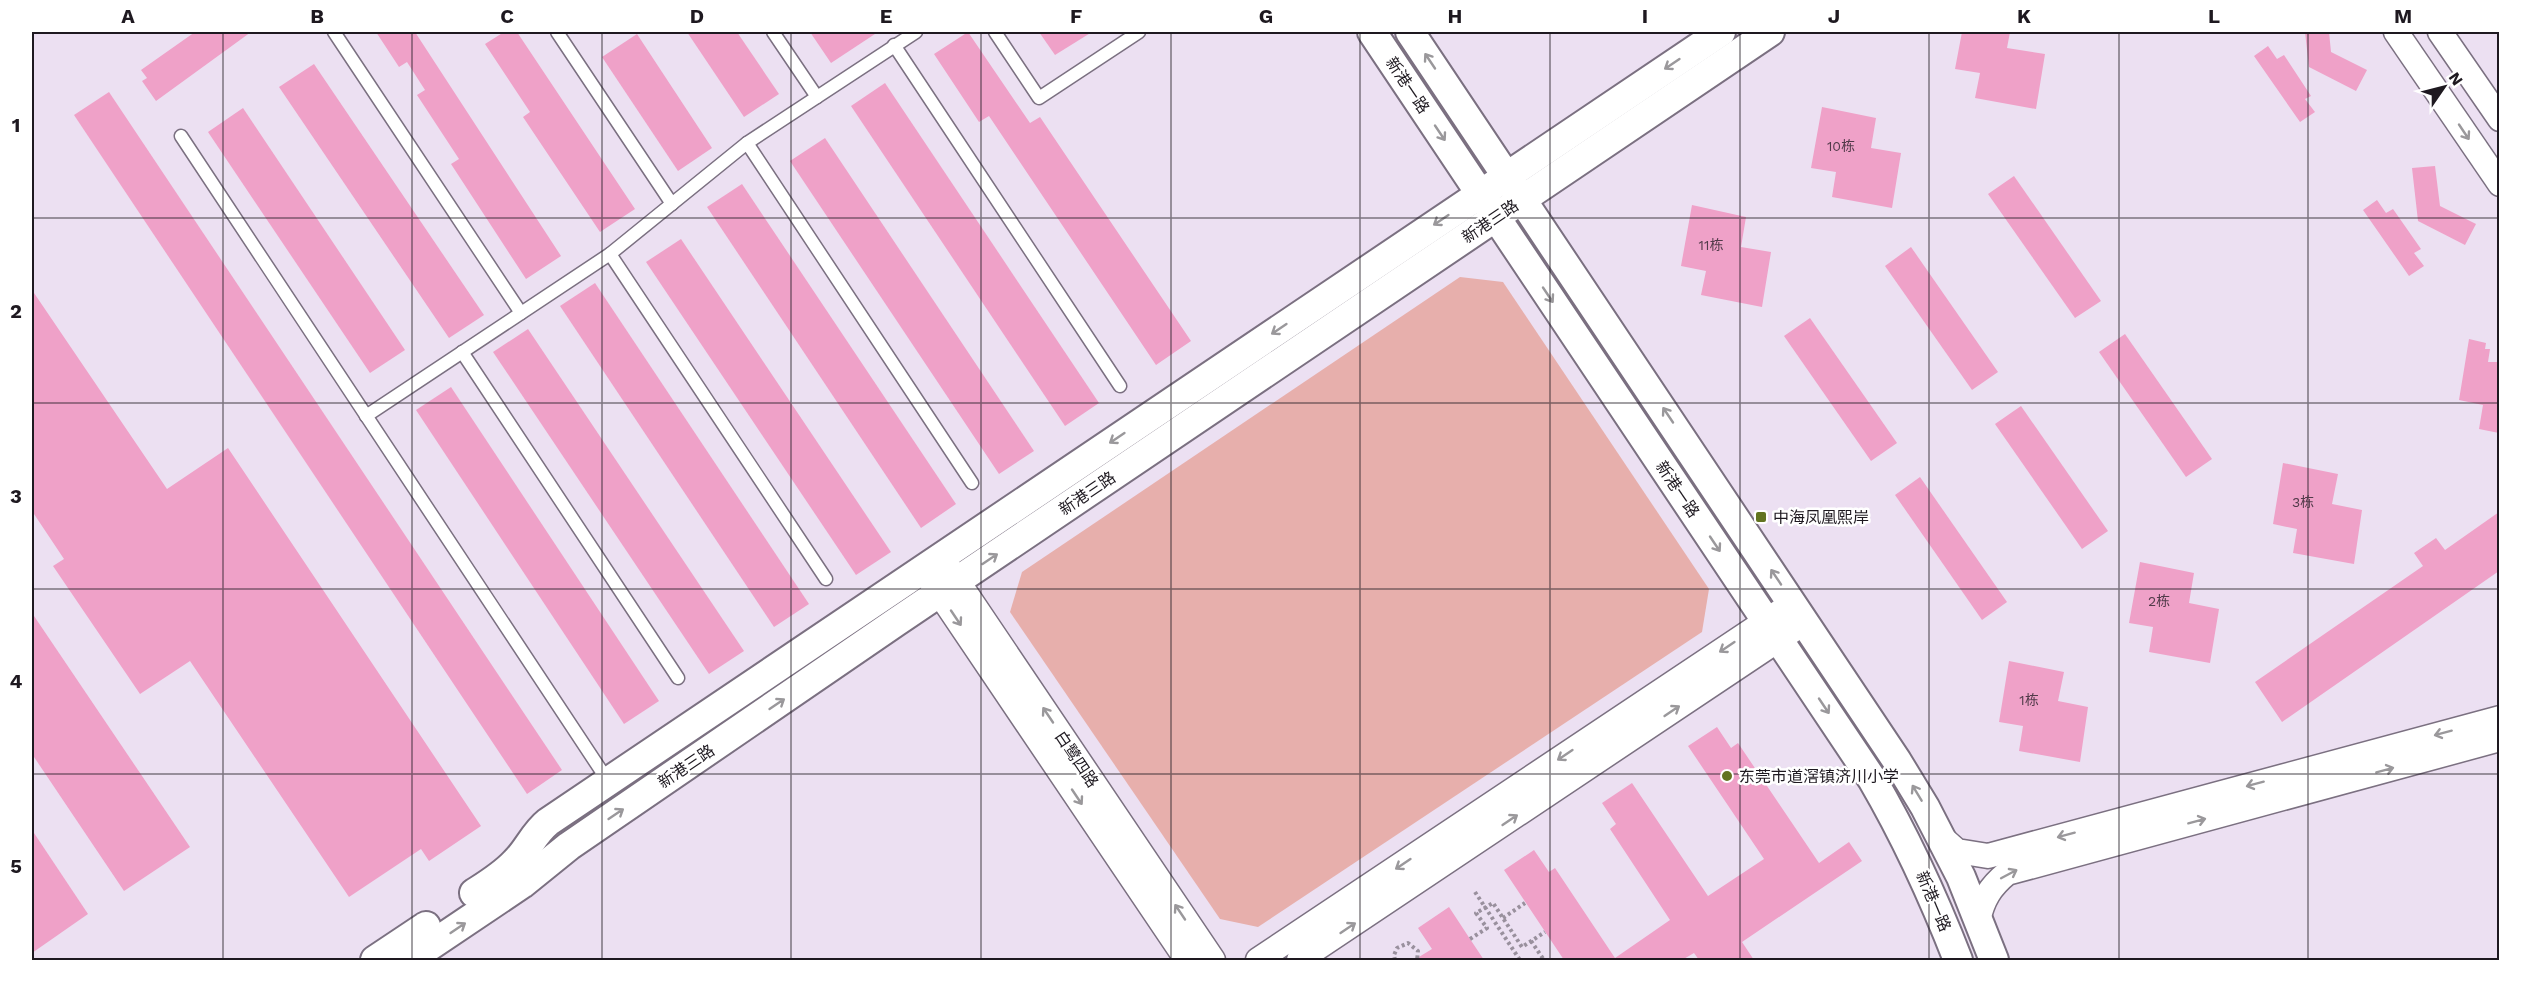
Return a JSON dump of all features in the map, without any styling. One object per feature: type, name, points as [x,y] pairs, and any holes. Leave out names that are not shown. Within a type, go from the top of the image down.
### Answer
[{"type":"street","name":"新港一路","points":[[1372,32],[1872,778],[1931,890],[1958,960]]},
{"type":"street","name":"新港一路","points":[[1410,32],[1800,612],[1897,761],[1961,876],[1994,960]]},
{"type":"street","name":"新港三路","points":[[375,960],[501,875],[525,852],[536,832],[609,781],[1721,32]]},
{"type":"street","name":"新港三路","points":[[409,960],[530,879],[569,846],[948,587],[1770,32]]},
{"type":"street","points":[[2396,32],[2499,184]]},
{"type":"street","points":[[2440,32],[2499,119]]},
{"type":"street","name":"白鹭四路","points":[[932,563],[1187,960]]},
{"type":"street","name":"白鹭四路","points":[[948,587],[1213,960]]},
{"type":"street","points":[[1258,960],[1800,612]]},
{"type":"street","points":[[1299,960],[1773,630]]},
{"type":"street","points":[[1940,836],[1957,851],[1971,855],[1988,855],[2499,718]]},
{"type":"street","points":[[1978,920],[1982,900],[1992,885],[2007,873],[2499,739]]},
{"type":"lane","points":[[334,32],[521,313]]},
{"type":"lane","points":[[557,32],[672,204]]},
{"type":"lane","points":[[773,32],[817,97]]},
{"type":"lane","points":[[366,416],[610,254],[747,144],[916,32]]},
{"type":"lane","points":[[995,32],[1039,98],[1139,32]]},
{"type":"lane","points":[[894,45],[1120,386]]},
{"type":"lane","points":[[181,136],[609,781]]},
{"type":"lane","points":[[747,144],[972,483]]},
{"type":"lane","points":[[610,254],[826,579]]},
{"type":"lane","points":[[462,352],[678,678]]},
{"type":"path","points":[[1475,892],[1520,960]]},
{"type":"path","points":[[1470,939],[1487,928],[1476,913],[1493,903],[1522,948],[1545,932]]},
{"type":"path","points":[[1503,918],[1525,903]]},
{"type":"path","points":[[1504,936],[1511,931]]},
{"type":"path","points":[[1531,941],[1544,960]]},
{"type":"path","points":[[1395,960],[1394,955],[1397,948],[1408,944],[1418,951],[1417,960]]},
{"type":"shaded area","points":[[1460,277],[1503,282],[1709,589],[1702,632],[1258,927],[1220,919],[1010,612],[1022,572]]},
{"type":"building","points":[[195,32],[251,32],[156,101],[142,81],[147,78],[141,70]]},
{"type":"building","points":[[376,32],[415,32],[561,256],[526,279],[451,164],[459,159],[417,95],[425,90],[407,62],[399,67]]},
{"type":"building","points":[[504,32],[517,32],[635,209],[600,232],[523,117],[530,112],[485,44]]},
{"type":"building","points":[[687,32],[737,32],[779,94],[744,117]]},
{"type":"building","points":[[810,32],[878,32],[831,63]]},
{"type":"building","points":[[968,32],[1030,123],[1040,117],[1191,341],[1156,365],[989,116],[979,122],[934,54]]},
{"type":"building","points":[[1039,32],[1092,32],[1055,55]]},
{"type":"building","points":[[1962,32],[2010,32],[2007,48],[2045,54],[2036,109],[1975,98],[1980,73],[1955,69]]},
{"type":"building","points":[[2305,32],[2329,32],[2331,52],[2367,70],[2356,91],[2309,67]]},
{"type":"building","points":[[637,34],[712,148],[678,171],[602,57]]},
{"type":"building","points":[[2268,46],[2277,59],[2284,55],[2311,96],[2305,99],[2315,112],[2300,122],[2254,56]]},
{"type":"building","points":[[314,64],[484,315],[449,338],[279,87]]},
{"type":"building","points":[[885,83],[1099,403],[1065,426],[851,106]]},
{"type":"building","points":[[109,92],[562,770],[527,794],[74,115]]},
{"type":"building","points":[[1822,107],[1876,118],[1871,148],[1901,153],[1892,208],[1832,197],[1836,172],[1811,168]]},
{"type":"building","points":[[243,108],[405,350],[370,373],[208,132]]},
{"type":"building","points":[[825,138],[1034,451],[999,474],[790,161]]},
{"type":"building","points":[[2435,166],[2440,206],[2476,224],[2465,245],[2418,221],[2412,168]]},
{"type":"building","points":[[2014,176],[2101,301],[2075,318],[1988,194]]},
{"type":"building","points":[[742,184],[956,504],[921,528],[707,207]]},
{"type":"building","points":[[2377,200],[2386,213],[2393,209],[2421,249],[2414,253],[2424,266],[2409,276],[2363,210]]},
{"type":"building","points":[[1692,205],[1746,217],[1741,247],[1771,252],[1762,307],[1701,295],[1706,271],[1681,266]]},
{"type":"building","points":[[681,239],[891,552],[856,575],[646,262]]},
{"type":"building","points":[[1911,247],[1998,372],[1972,390],[1885,266]]},
{"type":"building","points":[[595,283],[809,604],[774,627],[560,306]]},
{"type":"building","points":[[32,290],[167,489],[228,448],[481,826],[429,861],[421,849],[349,897],[190,661],[140,694],[53,566],[64,559],[32,511]]},
{"type":"building","points":[[1810,318],[1897,443],[1871,461],[1784,336]]},
{"type":"building","points":[[528,329],[744,651],[709,674],[493,352]]},
{"type":"building","points":[[2125,334],[2212,459],[2186,477],[2099,352]]},
{"type":"building","points":[[2469,339],[2486,343],[2485,349],[2490,349],[2488,362],[2499,362],[2499,433],[2479,429],[2483,405],[2459,400]]},
{"type":"building","points":[[451,387],[659,701],[624,724],[416,410]]},
{"type":"building","points":[[2021,406],[2108,531],[2082,549],[1995,424]]},
{"type":"building","points":[[2283,463],[2338,474],[2332,504],[2362,510],[2354,564],[2293,553],[2297,529],[2273,524]]},
{"type":"building","points":[[1920,477],[2007,602],[1982,620],[1895,495]]},
{"type":"building","points":[[2499,512],[2499,571],[2282,722],[2255,682],[2423,566],[2414,553],[2436,538],[2445,550]]},
{"type":"building","points":[[2140,562],[2194,573],[2189,603],[2219,609],[2210,663],[2149,652],[2153,627],[2129,623]]},
{"type":"building","points":[[32,613],[190,847],[124,891],[32,754]]},
{"type":"building","points":[[2009,661],[2064,672],[2058,701],[2088,707],[2080,762],[2019,751],[2023,726],[1999,722]]},
{"type":"building","points":[[1717,727],[1731,748],[1738,743],[1819,863],[1849,842],[1862,861],[1742,942],[1754,960],[1699,960],[1694,953],[1682,960],[1564,960],[1504,870],[1534,850],[1549,872],[1555,868],[1615,958],[1670,920],[1610,829],[1616,824],[1602,803],[1632,783],[1708,896],[1764,859],[1688,746]]},
{"type":"building","points":[[32,830],[88,914],[32,953]]},
{"type":"building","points":[[1449,907],[1484,960],[1414,960],[1432,949],[1418,928]]},
{"type":"place","name":"中海凤凰熙岸","points":[[1761,517]]},
{"type":"place","name":"东莞市道滘镇济川小学","points":[[1727,776]]}]
